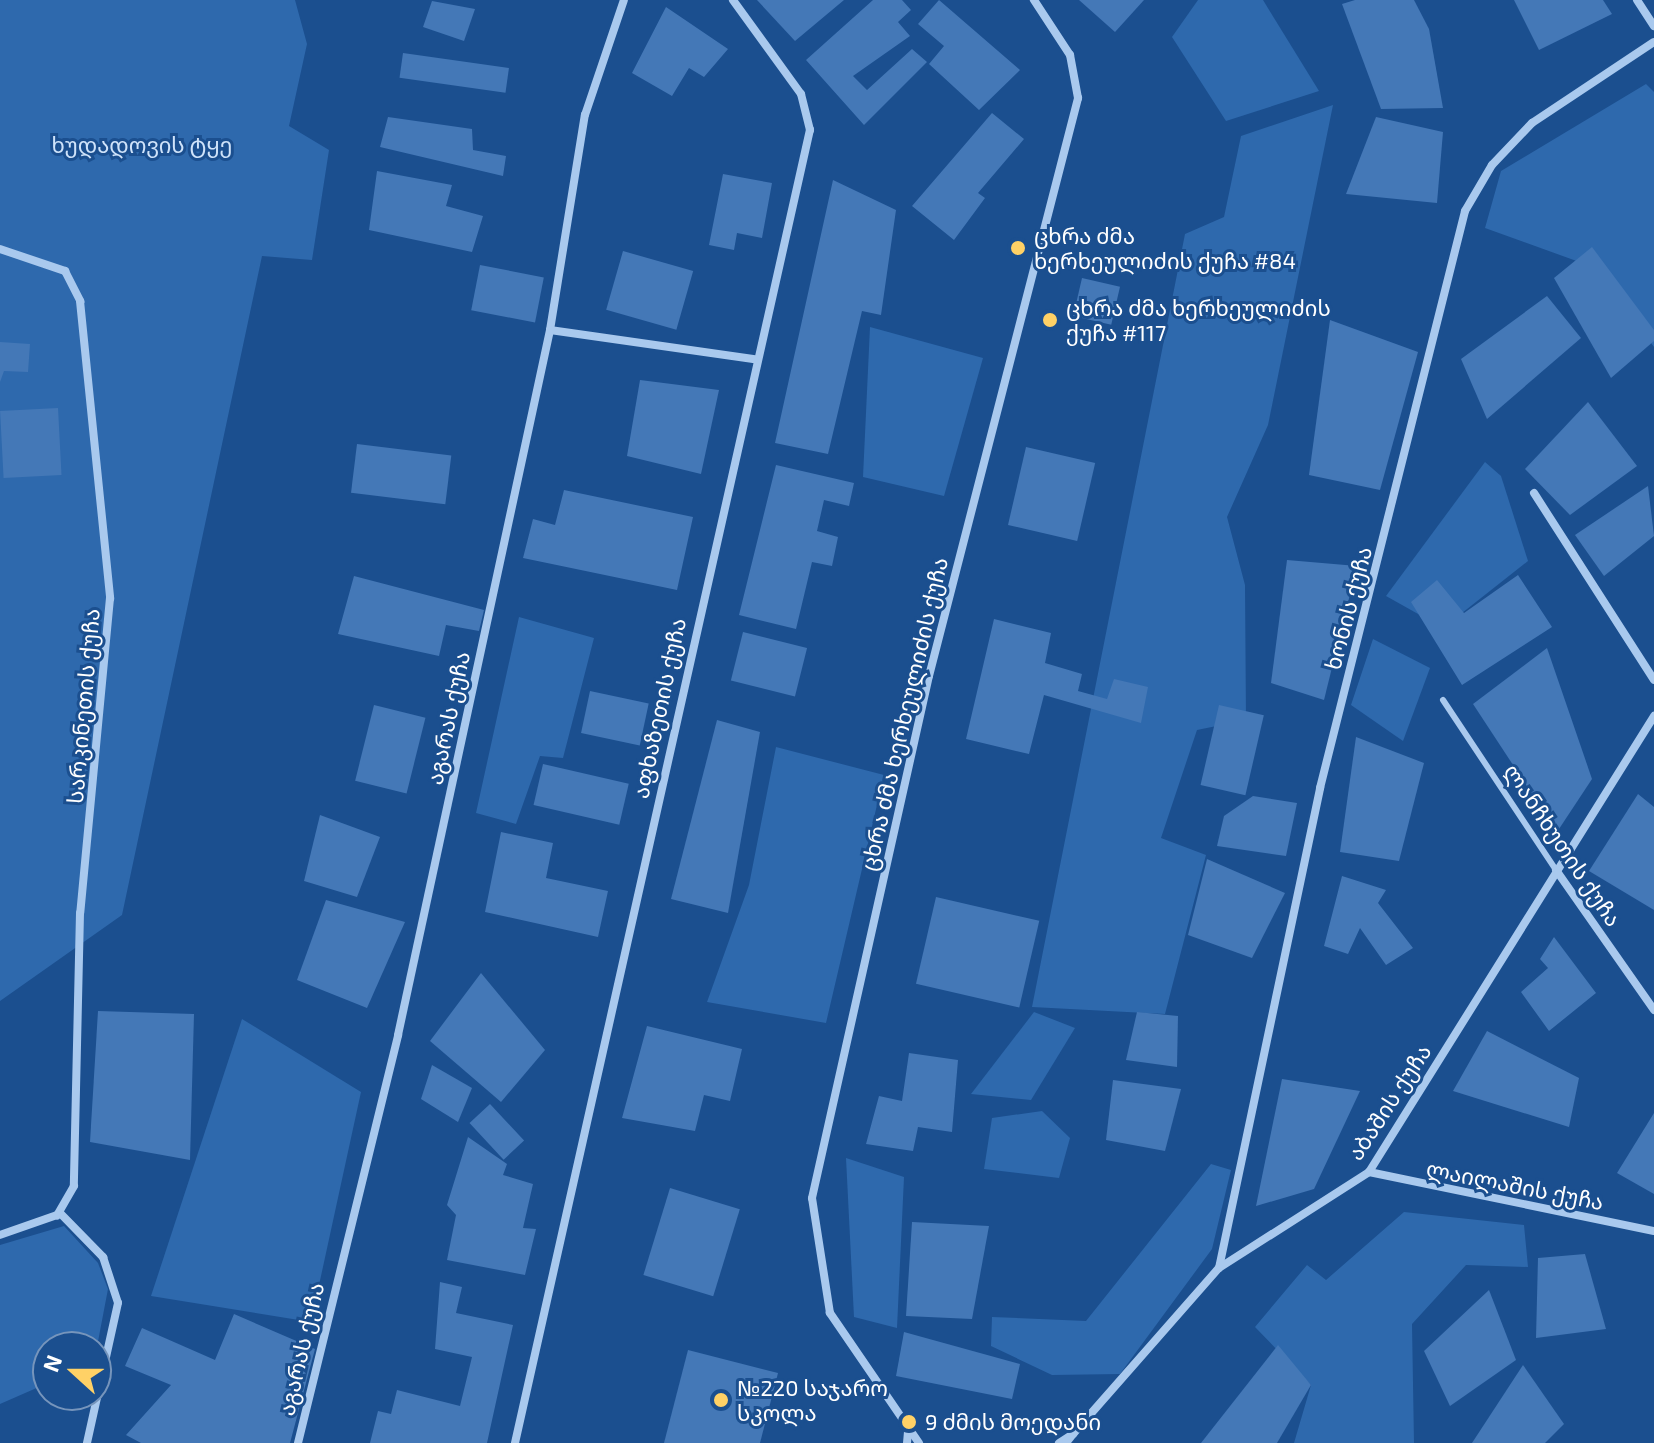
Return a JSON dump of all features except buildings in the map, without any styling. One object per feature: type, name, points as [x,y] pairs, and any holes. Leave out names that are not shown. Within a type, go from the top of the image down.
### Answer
[{"type":"street","name":"აგარას ქუჩა","points":[[298,1443],[398,1035],[550,330],[585,115],[624,0]]},
{"type":"street","name":"აფხაზეთის ქუჩა","points":[[515,1443],[755,359],[810,130],[801,94],[733,0]]},
{"type":"street","name":"ცხრა ძმა ხერხეულიძის ქუჩა","points":[[919,1443],[830,1313],[812,1198],[929,676],[1078,98],[1070,55],[1034,0]]},
{"type":"street","points":[[1637,0],[1654,26]]},
{"type":"street","name":"ხონის ქუჩა","points":[[1219,1268],[1320,788],[1465,211],[1492,165],[1532,123],[1654,42]]},
{"type":"street","name":"სარკინეთის ქუჩა","points":[[0,249],[65,271],[80,301],[110,598],[79,929],[74,1186],[60,1213]]},
{"type":"street","points":[[550,330],[755,359]]},
{"type":"street","points":[[1534,493],[1654,680]]},
{"type":"street","name":"აბაშის ქუჩა","points":[[1066,1443],[1219,1268],[1369,1172],[1654,716]]},
{"type":"street","points":[[1645,729],[1654,736]]},
{"type":"street","name":"ლანჩხუთის ქუჩა","points":[[1556,870],[1654,1010]]},
{"type":"street","name":"ლაილაშის ქუჩა","points":[[1369,1172],[1654,1231]]},
{"type":"street","points":[[0,1235],[60,1213],[103,1257],[118,1303],[87,1443]]},
{"type":"street","points":[[907,1443],[908,1431]]},
{"type":"street","name":"აბაშის ქუჩა","points":[[1059,1443],[1073,1434]]},
{"type":"lane","name":"ლანჩხუთის ქუჩა","points":[[1443,700],[1556,870]]},
{"type":"green space","name":"ხუდადოვის ტყე","points":[[0,0],[295,0],[307,44],[289,126],[329,150],[312,260],[262,256],[122,915],[0,1001]]},
{"type":"green space","points":[[1198,0],[1263,0],[1319,91],[1226,121],[1172,37]]},
{"type":"green space","points":[[1646,84],[1654,92],[1654,347],[1596,268],[1485,228],[1501,171]]},
{"type":"green space","points":[[1333,105],[1268,425],[1227,517],[1245,585],[1246,720],[1197,730],[1161,838],[1206,855],[1165,1014],[1032,1007],[1185,234],[1224,217],[1241,136]]},
{"type":"green space","points":[[870,327],[983,358],[944,496],[863,477]]},
{"type":"green space","points":[[1485,462],[1501,476],[1528,561],[1443,628],[1386,596]]},
{"type":"green space","points":[[519,617],[594,638],[563,758],[540,756],[516,824],[476,813]]},
{"type":"green space","points":[[1373,639],[1430,668],[1403,741],[1351,705]]},
{"type":"green space","points":[[776,747],[884,775],[826,1023],[707,1002],[749,885]]},
{"type":"green space","points":[[1034,1012],[1075,1028],[1031,1100],[971,1094]]},
{"type":"green space","points":[[242,1019],[361,1092],[311,1322],[151,1296]]},
{"type":"green space","points":[[1042,1111],[1070,1138],[1059,1178],[984,1169],[992,1118]]},
{"type":"green space","points":[[846,1158],[904,1177],[897,1328],[854,1317]]},
{"type":"green space","points":[[1211,1164],[1231,1170],[1212,1249],[1120,1374],[1052,1375],[991,1346],[992,1317],[1086,1321]]},
{"type":"green space","points":[[1404,1212],[1524,1225],[1528,1267],[1466,1265],[1412,1324],[1414,1443],[1294,1443],[1311,1385],[1255,1327],[1307,1265],[1326,1280]]},
{"type":"green space","points":[[64,1226],[98,1263],[108,1289],[100,1331],[32,1331],[32,1390],[0,1404],[0,1245]]},
{"type":"place","name":"ცხრა ძმა ხერხეულიძის ქუჩა #84","points":[[1018,248]]},
{"type":"place","name":"ცხრა ძმა ხერხეულიძის ქუჩა #117","points":[[1050,320]]},
{"type":"place","name":"№220 საჯარო სკოლა","points":[[721,1400]]},
{"type":"place","name":"9 ძმის მოედანი","points":[[909,1422]]}]
